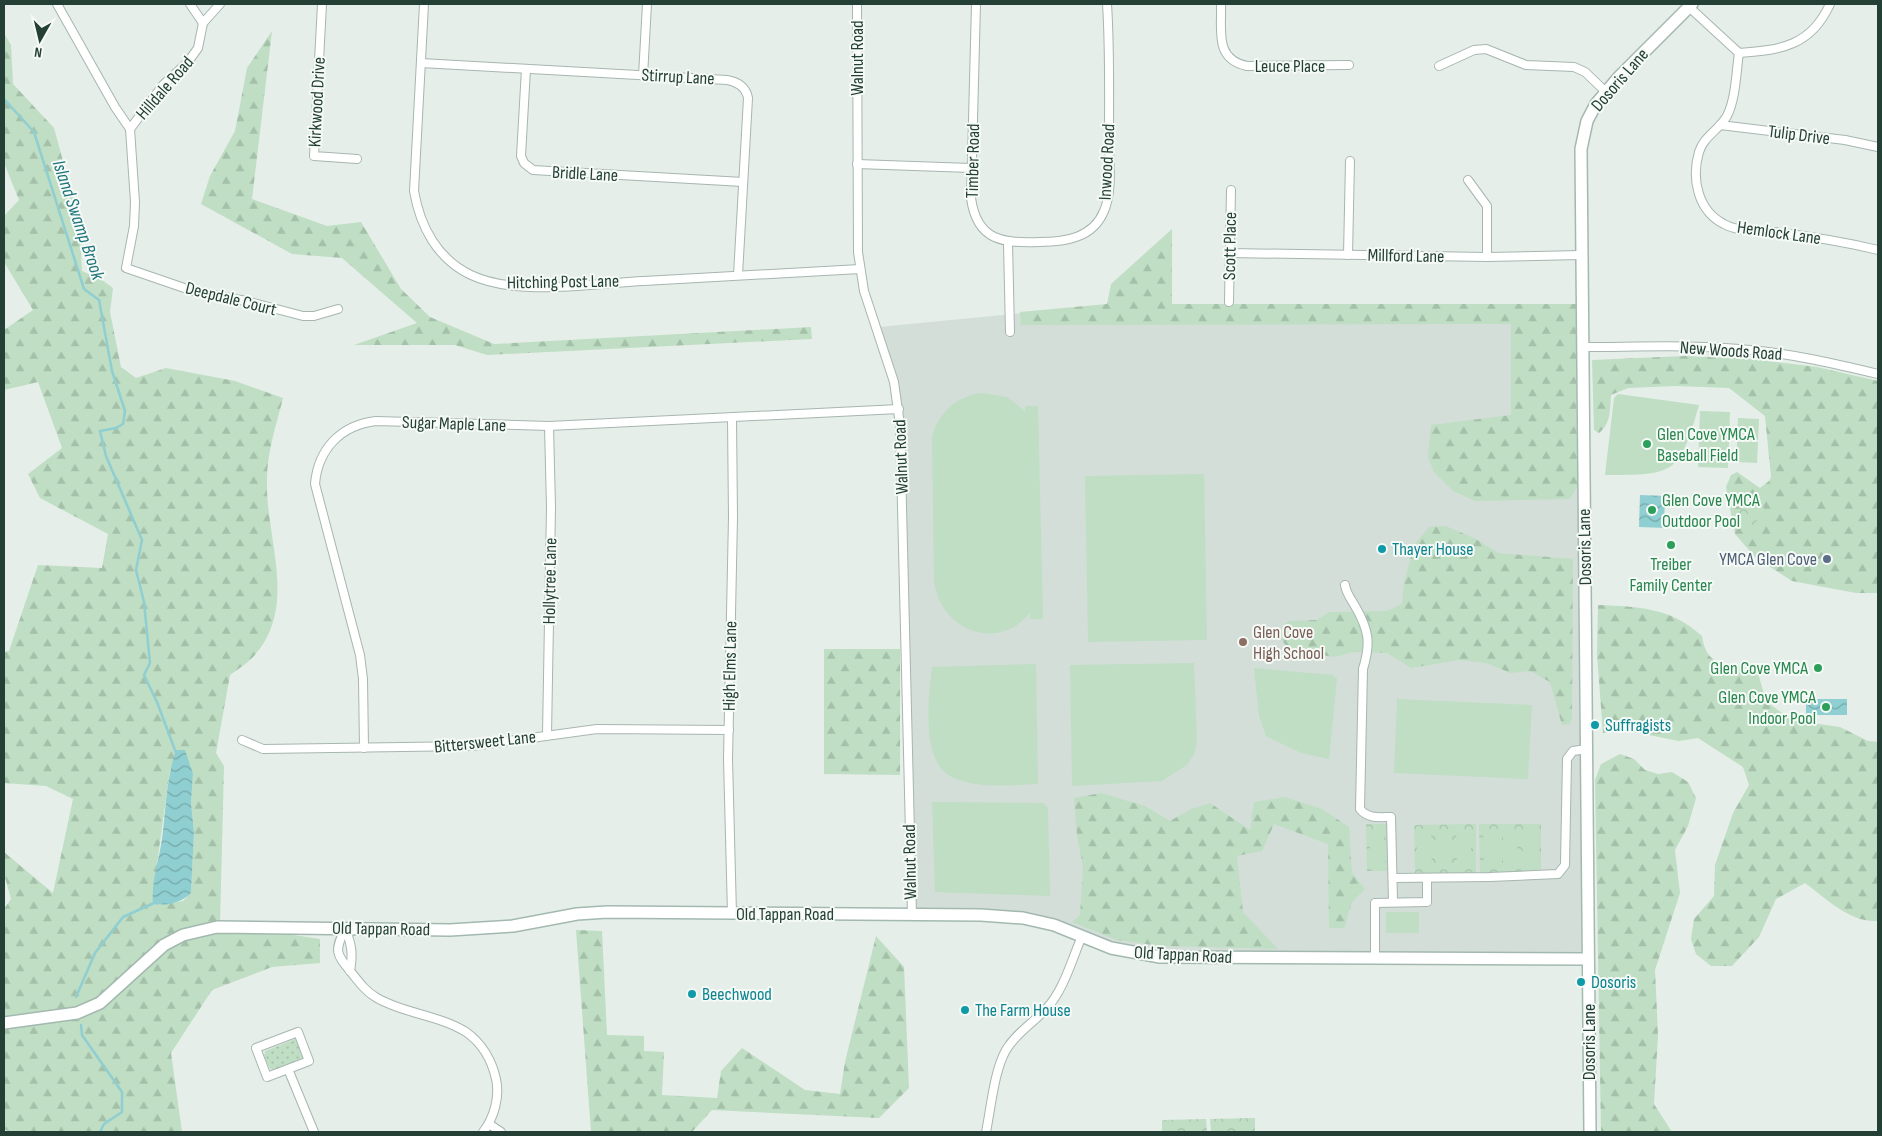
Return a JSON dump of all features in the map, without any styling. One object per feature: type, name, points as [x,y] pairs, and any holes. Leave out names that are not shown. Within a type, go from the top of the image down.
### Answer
[{"type":"street","points":[[57,4],[114,107],[130,129]]},
{"type":"street","points":[[190,4],[203,23],[220,4]]},
{"type":"street","name":"Kirkwood Drive","points":[[322,4],[314,156],[357,159]]},
{"type":"street","name":"Hitching Post Lane","points":[[424,4],[414,170],[417,209],[432,241],[448,259],[461,269],[492,282],[547,286],[860,269]]},
{"type":"street","points":[[643,76],[647,4]]},
{"type":"street","name":"Walnut Road","points":[[857,4],[858,252],[864,291],[894,382],[899,409],[912,915]]},
{"type":"street","name":"Timber Road","points":[[976,4],[970,198],[975,216],[990,234],[1008,243]]},
{"type":"street","name":"Inwood Road","points":[[1008,243],[1055,242],[1075,239],[1091,229],[1103,213],[1109,184],[1109,37],[1107,4]]},
{"type":"street","name":"Leuce Place","points":[[1221,4],[1222,45],[1226,55],[1237,64],[1247,66],[1349,65]]},
{"type":"street","points":[[1690,5],[1739,53],[1769,51],[1800,41],[1815,28],[1830,4]]},
{"type":"street","name":"Dosoris Lane","points":[[1590,1132],[1581,149],[1587,120],[1606,92],[1690,5]]},
{"type":"street","name":"Hilldale Road","points":[[126,268],[134,226],[135,202],[130,129],[163,85],[188,62],[198,48],[203,23]]},
{"type":"street","points":[[1439,66],[1474,50],[1486,48],[1526,65],[1574,67],[1585,72],[1606,92]]},
{"type":"street","name":"Hemlock Lane","points":[[1739,53],[1731,106],[1720,125],[1704,141],[1699,150],[1695,171],[1701,201],[1711,215],[1734,228],[1848,243],[1878,250]]},
{"type":"street","name":"Stirrup Lane","points":[[421,63],[727,80],[744,88],[748,98],[738,275]]},
{"type":"street","name":"Bridle Lane","points":[[526,70],[521,156],[524,163],[533,170],[743,182]]},
{"type":"street","name":"Tulip Drive","points":[[1720,125],[1845,140],[1878,147]]},
{"type":"street","points":[[1348,255],[1350,161]]},
{"type":"street","points":[[857,164],[971,168]]},
{"type":"street","points":[[1468,180],[1487,206],[1487,257]]},
{"type":"street","name":"Scott Place","points":[[1229,302],[1231,190]]},
{"type":"street","points":[[1008,243],[1010,332]]},
{"type":"street","name":"Millford Lane","points":[[1230,253],[1487,257],[1582,255]]},
{"type":"street","name":"Deepdale Court","points":[[126,268],[193,291],[246,301],[303,316],[314,316],[338,309]]},
{"type":"street","name":"New Woods Road","points":[[1582,347],[1680,347],[1750,350],[1819,360],[1878,374]]},
{"type":"street","name":"Sugar Maple Lane","points":[[364,748],[364,679],[360,655],[316,494],[317,468],[322,455],[339,435],[364,423],[550,426],[899,409]]},
{"type":"street","name":"High Elms Lane","points":[[732,418],[733,516],[728,730],[732,914]]},
{"type":"street","name":"Hollytree Lane","points":[[546,735],[551,507],[550,426]]},
{"type":"street","points":[[1345,585],[1348,595],[1362,618],[1369,648],[1363,669],[1360,809],[1364,814],[1371,817],[1392,817],[1393,902]]},
{"type":"street","name":"Bittersweet Lane","points":[[242,740],[263,749],[472,746],[597,729],[728,730]]},
{"type":"street","points":[[1393,878],[1558,874],[1565,865],[1567,758],[1573,750],[1587,749]]},
{"type":"street","points":[[1375,960],[1375,903],[1427,902],[1427,878]]},
{"type":"street","name":"Old Tappan Road","points":[[4,1023],[77,1013],[100,1003],[164,945],[183,935],[217,927],[345,929],[486,928],[577,914],[607,912],[980,915],[1023,918],[1054,925],[1122,951],[1160,957],[1588,960]]},
{"type":"street","points":[[345,929],[351,943],[353,957],[350,971]]},
{"type":"street","points":[[345,929],[337,944],[339,958],[361,986],[378,998],[450,1024],[467,1033],[482,1047],[493,1065],[497,1084],[497,1100],[490,1124],[483,1132]]},
{"type":"street","points":[[986,1132],[998,1070],[1005,1051],[1016,1036],[1047,1008],[1055,996],[1082,936]]},
{"type":"street","points":[[298,1032],[309,1061],[288,1069],[267,1077],[256,1048],[298,1032]]},
{"type":"street","points":[[288,1069],[314,1132]]},
{"type":"street","points":[[490,1124],[501,1132]]},
{"type":"shaded area","name":"Glen Cove High School","points":[[1576,304],[1584,956],[1160,954],[1115,946],[1028,914],[915,911],[900,408],[879,327],[1107,305]]},
{"type":"green space","points":[[272,31],[252,199],[327,226],[361,222],[401,289],[430,317],[494,344],[811,327],[812,339],[487,355],[455,345],[354,345],[417,323],[342,258],[292,254],[201,204],[210,176],[235,131],[247,68]]},
{"type":"green space","points":[[4,33],[11,45],[13,84],[54,128],[79,220],[82,271],[102,280],[113,288],[110,312],[121,367],[136,378],[166,368],[235,381],[283,398],[270,449],[267,470],[268,502],[277,571],[275,616],[267,636],[254,656],[230,675],[216,753],[224,766],[220,924],[320,939],[320,963],[272,967],[212,990],[171,1053],[182,1132],[10,1132],[4,1129],[4,909],[11,899],[4,874],[4,852],[53,893],[73,799],[46,786],[4,783],[4,652],[9,651],[38,565],[102,568],[108,534],[40,498],[28,474],[62,448],[38,382],[4,390],[4,330],[33,310],[4,262],[4,216],[19,200],[4,163]],"holes":[[[170,769],[193,774],[191,803],[194,832],[191,893],[183,901],[159,905],[157,864]]]},
{"type":"green space","points":[[1172,229],[1172,304],[1576,304],[1577,487],[1570,499],[1475,501],[1453,491],[1434,472],[1428,457],[1431,425],[1511,415],[1511,324],[1021,325],[1020,312],[1107,304],[1111,284]]},
{"type":"green space","points":[[1685,356],[1752,359],[1817,367],[1878,381],[1878,593],[1856,593],[1792,581],[1756,558],[1735,534],[1726,487],[1731,475],[1737,472],[1760,488],[1771,477],[1765,416],[1729,388],[1676,386],[1628,388],[1611,395],[1608,421],[1599,433],[1594,430],[1592,360]]},
{"type":"green space","points":[[981,393],[1007,397],[1025,411],[1025,406],[1038,406],[1043,619],[1030,619],[1030,613],[1017,625],[1002,632],[987,633],[972,630],[958,623],[947,612],[938,598],[934,581],[932,436],[944,412],[964,398]]},
{"type":"green space","name":"Glen Cove YMCA Baseball Field","points":[[1618,394],[1699,405],[1686,445],[1671,466],[1661,471],[1647,474],[1605,475],[1614,398]]},
{"type":"green space","points":[[1700,411],[1730,412],[1728,468],[1698,467]]},
{"type":"green space","points":[[1738,418],[1759,419],[1758,440],[1737,439]]},
{"type":"green space","points":[[1737,441],[1758,442],[1757,463],[1737,462]]},
{"type":"green space","points":[[1204,474],[1207,640],[1088,642],[1085,476]]},
{"type":"green space","points":[[1751,497],[1766,510],[1753,525],[1738,513]]},
{"type":"green space","points":[[1446,526],[1476,539],[1498,553],[1573,559],[1572,717],[1570,724],[1562,725],[1550,682],[1530,671],[1511,673],[1486,663],[1459,660],[1411,668],[1387,653],[1353,652],[1335,657],[1290,651],[1281,639],[1282,626],[1289,621],[1316,620],[1330,612],[1387,611],[1402,604],[1404,583],[1414,545],[1429,527]]},
{"type":"green space","points":[[1598,605],[1653,610],[1678,619],[1702,636],[1704,647],[1714,660],[1729,665],[1756,666],[1766,701],[1791,720],[1840,727],[1868,741],[1878,742],[1878,921],[1868,921],[1848,914],[1830,903],[1805,883],[1776,899],[1759,937],[1732,966],[1711,966],[1696,954],[1691,939],[1694,919],[1714,896],[1715,865],[1733,813],[1749,785],[1743,767],[1698,738],[1679,741],[1624,730],[1603,733],[1597,655]]},
{"type":"green space","points":[[824,649],[900,649],[900,775],[824,774]]},
{"type":"green space","points":[[1194,663],[1197,740],[1195,752],[1188,764],[1162,781],[1072,786],[1070,665]]},
{"type":"green space","points":[[1036,664],[1038,784],[995,786],[974,784],[954,778],[943,770],[935,759],[929,728],[928,711],[932,667]]},
{"type":"green space","points":[[1254,668],[1333,675],[1337,679],[1329,759],[1301,753],[1266,736],[1259,716]]},
{"type":"green space","points":[[1397,699],[1532,705],[1528,779],[1394,773]]},
{"type":"green space","points":[[1620,754],[1634,759],[1645,770],[1658,774],[1672,772],[1688,782],[1696,798],[1688,826],[1675,850],[1680,893],[1655,970],[1658,1035],[1654,1104],[1672,1132],[1601,1132],[1595,780],[1601,764]]},
{"type":"green space","points":[[1101,793],[1145,806],[1170,821],[1191,809],[1210,803],[1250,830],[1254,802],[1285,797],[1322,809],[1349,827],[1352,873],[1365,889],[1352,902],[1344,928],[1329,928],[1328,844],[1274,824],[1262,851],[1237,856],[1243,912],[1278,949],[1161,946],[1117,940],[1072,922],[1080,915],[1083,867],[1077,835],[1074,798]]},
{"type":"green space","points":[[932,802],[1044,803],[1048,808],[1050,896],[935,892]]},
{"type":"green space","points":[[1366,824],[1388,824],[1389,871],[1367,871]]},
{"type":"green space","points":[[1476,824],[1476,873],[1415,873],[1414,825]]},
{"type":"green space","points":[[1479,824],[1541,824],[1541,872],[1480,873]]},
{"type":"green space","points":[[1384,832],[1385,864],[1370,864],[1370,833]]},
{"type":"green space","points":[[1451,832],[1452,864],[1437,864],[1436,833]]},
{"type":"green space","points":[[1456,832],[1471,832],[1471,864],[1457,864]]},
{"type":"green space","points":[[1483,832],[1498,832],[1498,864],[1484,864]]},
{"type":"green space","points":[[1503,832],[1517,832],[1518,863],[1503,864]]},
{"type":"green space","points":[[1522,832],[1537,832],[1537,863],[1523,863]]},
{"type":"green space","points":[[1417,833],[1431,833],[1432,864],[1417,864]]},
{"type":"green space","points":[[1386,912],[1419,912],[1419,933],[1386,933]]},
{"type":"green space","points":[[576,930],[602,931],[607,1035],[644,1036],[644,1051],[664,1052],[662,1095],[717,1098],[721,1071],[742,1048],[805,1090],[840,1094],[845,1062],[876,936],[904,967],[909,1088],[879,1118],[712,1110],[692,1132],[591,1132]]},
{"type":"green space","points":[[295,1039],[303,1058],[275,1070],[270,1069],[264,1056],[265,1051]]},
{"type":"green space","points":[[1255,1118],[1255,1132],[1211,1132],[1210,1119]]},
{"type":"green space","points":[[1206,1119],[1207,1132],[1162,1132],[1162,1120]]},
{"type":"water","name":"Glen Cove YMCA Outdoor Pool","points":[[1640,495],[1665,496],[1664,524],[1666,528],[1639,527]]},
{"type":"water","name":"Glen Cove YMCA Indoor Pool","points":[[1806,699],[1847,699],[1847,715],[1806,715]]},
{"type":"water","points":[[176,750],[185,750],[193,774],[191,803],[194,832],[191,893],[174,903],[153,904],[153,888],[162,839],[168,783]]},
{"type":"waterway","name":"Island Swamp Brook","points":[[4,99],[34,132],[84,289],[99,300],[112,371],[125,411],[123,424],[116,428],[100,431],[106,456],[142,540],[136,570],[144,602],[150,663],[144,675],[157,702],[176,753]]},
{"type":"waterway","name":"Island Swamp Brook","points":[[76,997],[95,953],[123,917],[154,903]]},
{"type":"waterway","name":"Island Swamp Brook","points":[[81,1025],[82,1035],[122,1092],[122,1112],[104,1124],[100,1132]]},
{"type":"place","name":"Glen Cove YMCA Baseball Field","points":[[1647,444]]},
{"type":"place","name":"Glen Cove YMCA Outdoor Pool","points":[[1652,510]]},
{"type":"place","name":"Treiber Family Center","points":[[1671,545]]},
{"type":"place","name":"Thayer House","points":[[1382,549]]},
{"type":"place","name":"YMCA Glen Cove","points":[[1827,559]]},
{"type":"place","name":"Glen Cove High School","points":[[1243,642]]},
{"type":"place","name":"Glen Cove YMCA","points":[[1818,668]]},
{"type":"place","name":"Glen Cove YMCA Indoor Pool","points":[[1826,707]]},
{"type":"place","name":"Suffragists","points":[[1595,725]]},
{"type":"place","name":"Dosoris","points":[[1581,982]]},
{"type":"place","name":"Beechwood","points":[[692,994]]},
{"type":"place","name":"The Farm House","points":[[965,1010]]}]
